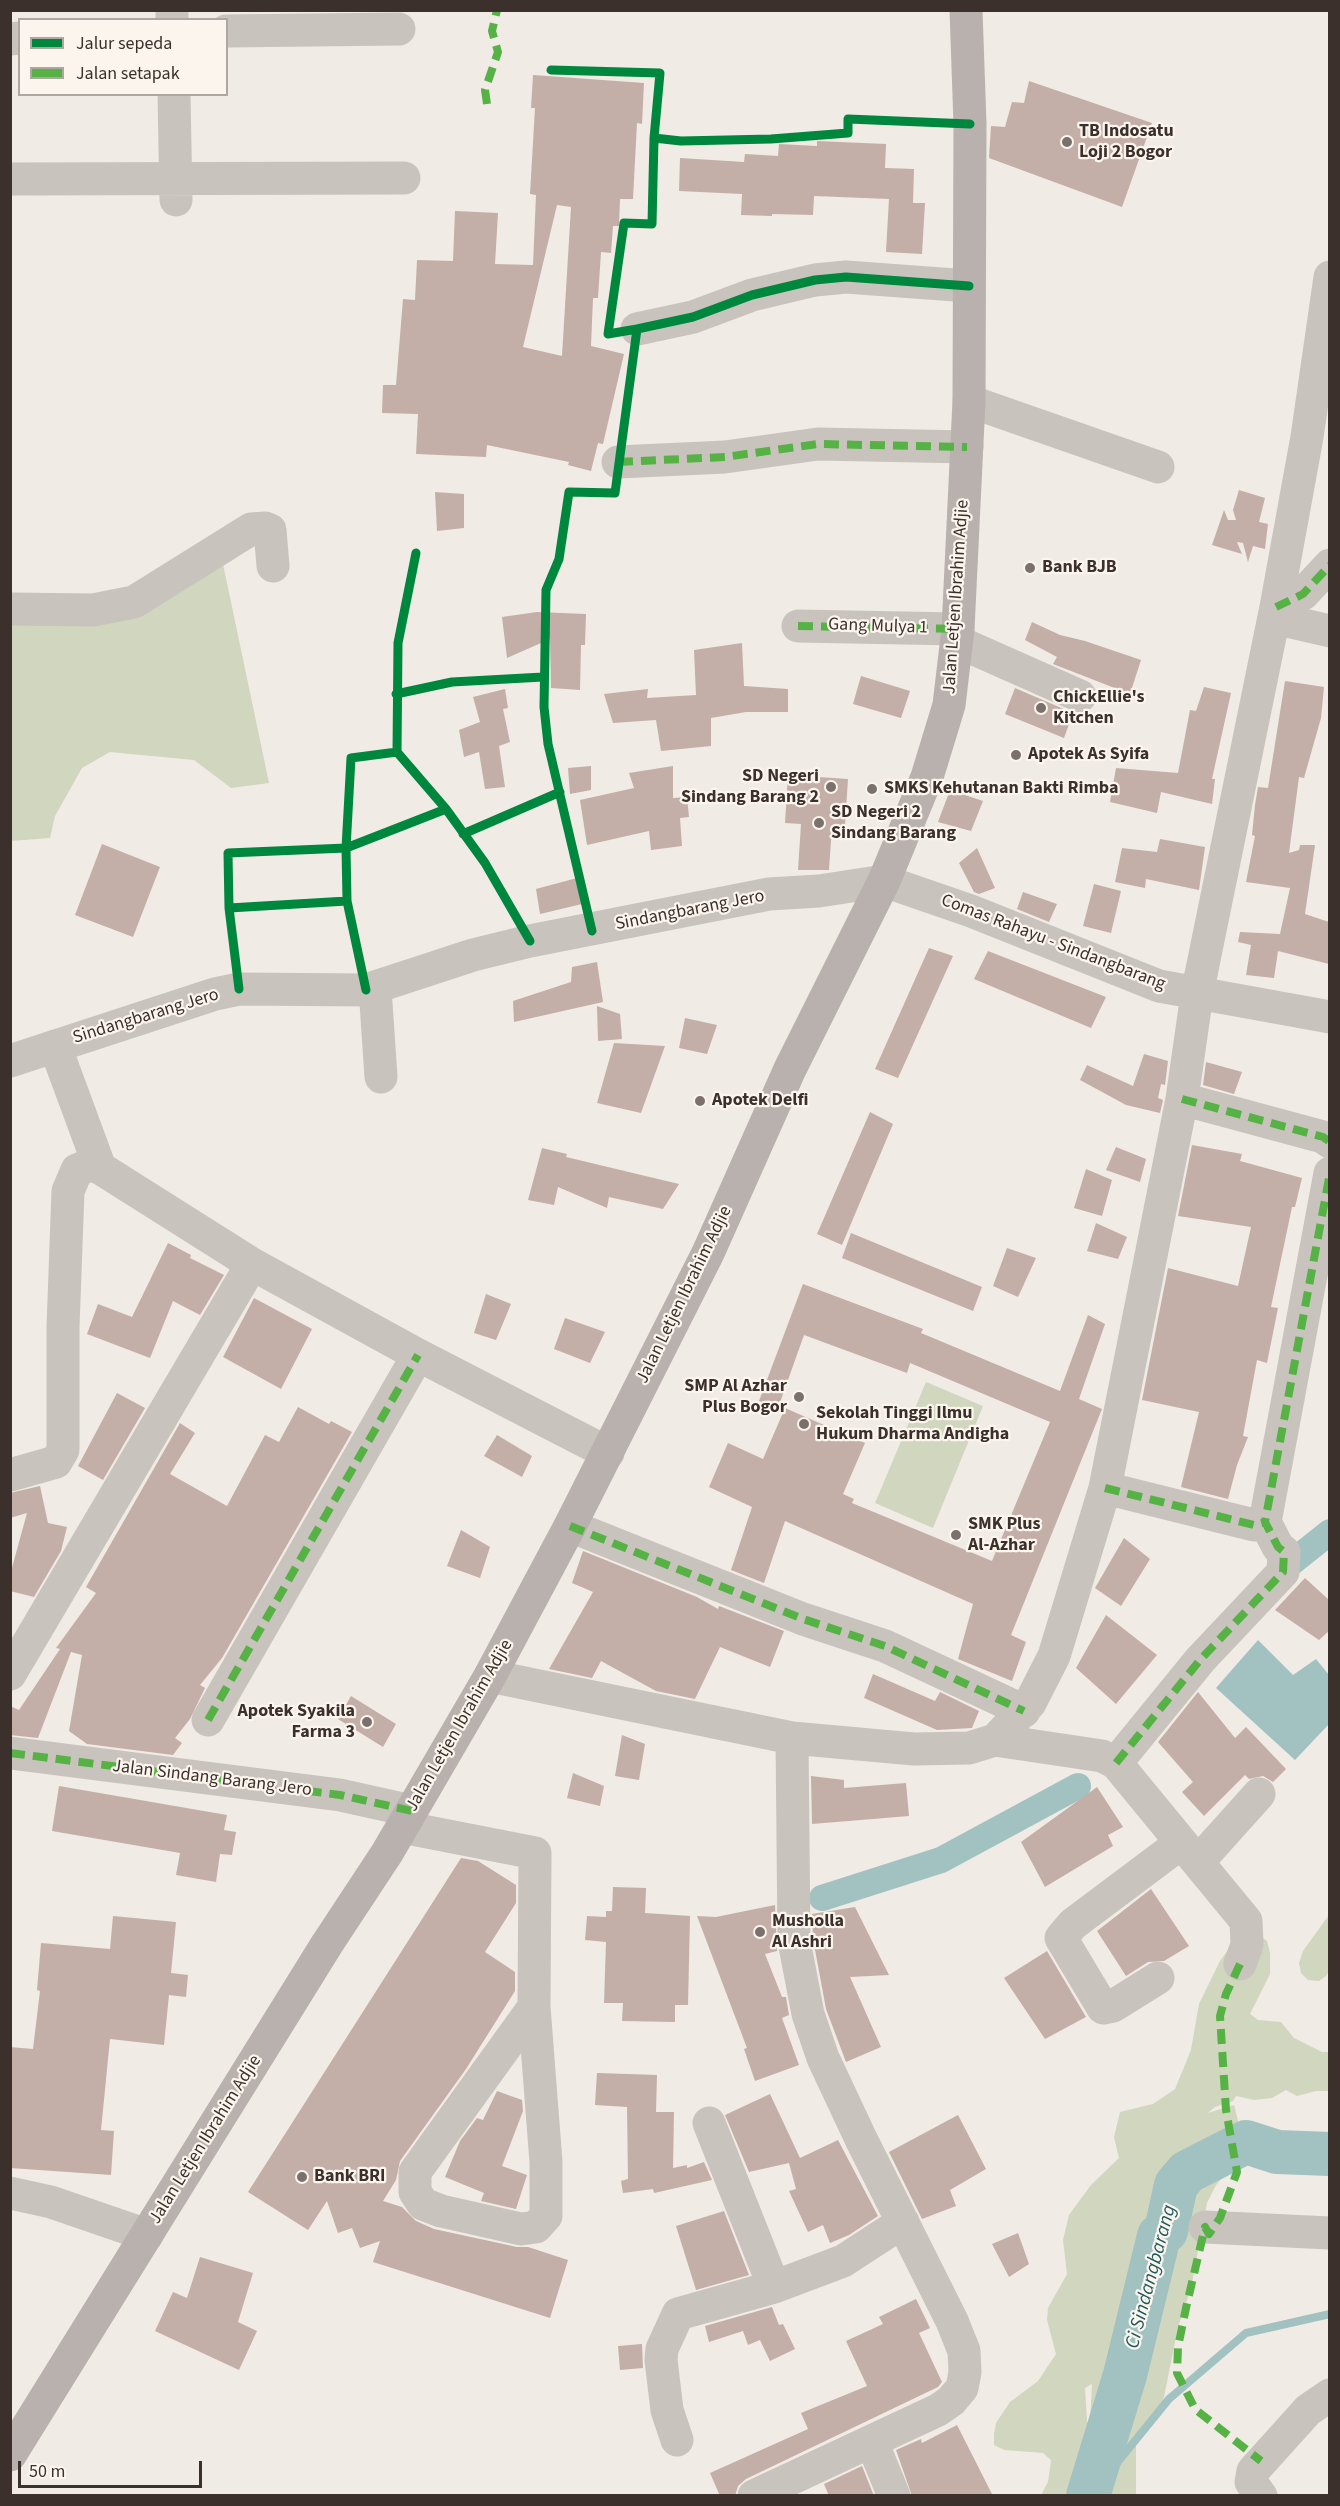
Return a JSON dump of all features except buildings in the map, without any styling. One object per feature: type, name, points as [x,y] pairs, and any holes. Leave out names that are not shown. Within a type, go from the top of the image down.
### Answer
[{"type":"main road","name":"Jalan Letjen Ibrahim Adjie","points":[[10,2455],[407,1819],[490,1676],[608,1453],[708,1253],[790,1069],[884,881],[927,777],[949,705],[957,635],[967,447],[970,124],[966,10]]},
{"type":"street","points":[[228,32],[399,29]]},
{"type":"street","points":[[174,96],[176,190]]},
{"type":"street","points":[[10,179],[176,190],[404,178]]},
{"type":"street","points":[[995,1740],[1023,1711],[1041,1686],[1054,1656],[1104,1488],[1182,1099],[1197,994],[1275,612],[1307,437],[1329,277]]},
{"type":"street","points":[[637,329],[693,317],[752,295],[815,280],[846,278],[969,286]]},
{"type":"street","points":[[969,401],[1158,467]]},
{"type":"street","points":[[618,462],[725,457],[818,444],[967,447]]},
{"type":"street","points":[[10,609],[93,610],[134,602],[251,529],[270,530],[273,566]]},
{"type":"street","points":[[1275,612],[1303,594],[1329,565]]},
{"type":"street","points":[[1275,612],[1329,631]]},
{"type":"street","name":"Gang Mulya 1","points":[[798,627],[957,635]]},
{"type":"street","points":[[957,635],[1080,696]]},
{"type":"street","name":"Comas Rahayu - Sindangbarang","points":[[884,881],[971,911],[1159,986],[1329,1017]]},
{"type":"street","name":"Sindangbarang Jero","points":[[10,1061],[215,994],[239,989],[337,991],[375,988],[457,960],[530,941],[770,894],[819,891],[884,881]]},
{"type":"street","points":[[375,988],[381,1077]]},
{"type":"street","points":[[55,1046],[100,1168]]},
{"type":"street","points":[[1182,1099],[1323,1137],[1329,1142]]},
{"type":"street","points":[[10,1475],[56,1462],[63,1450],[63,1327],[68,1191],[77,1170],[90,1165],[100,1168],[252,1264],[418,1355],[608,1453]]},
{"type":"street","points":[[1116,1763],[1200,1660],[1283,1572],[1284,1552],[1265,1522],[1329,1173]]},
{"type":"street","points":[[10,1674],[252,1264]]},
{"type":"street","points":[[208,1720],[418,1355]]},
{"type":"street","points":[[1104,1488],[1254,1525],[1265,1522]]},
{"type":"street","points":[[570,1526],[803,1619],[885,1646],[1023,1711]]},
{"type":"street","points":[[490,1676],[792,1738],[914,1749],[969,1748],[995,1740],[1102,1756],[1116,1763],[1246,1921],[1247,1945],[1240,1964]]},
{"type":"street","points":[[754,2496],[872,2442],[951,2401],[962,2388],[965,2372],[964,2350],[952,2321],[823,2058],[801,1987],[794,1941],[792,1904],[792,1738]]},
{"type":"street","name":"Jalan Sindang Barang Jero","points":[[10,1753],[340,1795],[407,1819],[535,1853],[534,2007]]},
{"type":"street","points":[[1158,1978],[1113,2006],[1102,2008],[1061,1938],[1073,1924],[1189,1852],[1259,1794]]},
{"type":"street","points":[[534,2007],[546,2162],[544,2220],[536,2227],[521,2229],[441,2211],[423,2204],[415,2192],[415,2172],[534,2007]]},
{"type":"street","points":[[709,2123],[774,2287]]},
{"type":"street","points":[[10,2193],[51,2202],[147,2235]]},
{"type":"street","points":[[677,2440],[667,2410],[661,2360],[662,2349],[678,2314],[774,2287],[843,2261],[903,2222]]},
{"type":"street","points":[[1205,2227],[1329,2233]]},
{"type":"street","points":[[1262,2496],[1251,2482],[1253,2471],[1308,2410],[1329,2395]]},
{"type":"street","points":[[872,2442],[894,2496]]},
{"type":"green space","points":[[223,564],[269,783],[231,788],[194,760],[110,752],[82,768],[55,816],[50,838],[11,841],[11,619]]},
{"type":"green space","points":[[926,1382],[983,1406],[933,1528],[875,1503]]},
{"type":"green space","points":[[1329,1915],[1329,1971],[1319,1981],[1308,1980],[1301,1973],[1299,1963],[1303,1951]]},
{"type":"green space","points":[[1259,1935],[1267,1941],[1270,1953],[1270,1974],[1250,2014],[1258,2020],[1281,2022],[1294,2038],[1322,2052],[1329,2052],[1329,2091],[1316,2091],[1297,2096],[1286,2090],[1272,2098],[1254,2100],[1236,2096],[1233,2101],[1215,2107],[1208,2113],[1234,2105],[1246,2152],[1216,2185],[1207,2203],[1191,2288],[1178,2327],[1162,2407],[1152,2426],[1136,2438],[1136,2495],[1041,2495],[1048,2482],[1051,2460],[1043,2453],[1004,2450],[994,2445],[996,2423],[1010,2402],[1038,2381],[1056,2354],[1047,2320],[1048,2308],[1067,2274],[1063,2240],[1069,2215],[1091,2185],[1119,2158],[1114,2137],[1120,2112],[1153,2104],[1175,2089],[1191,2050],[1199,2004],[1220,1961],[1228,1950]],"holes":[[[1092,2384],[1088,2436],[1085,2388]]]},
{"type":"water","points":[[1258,1640],[1293,1675],[1316,1659],[1329,1675],[1329,1724],[1295,1760],[1216,1688]]},
{"type":"waterway","points":[[1291,1563],[1330,1532]]},
{"type":"waterway","points":[[822,1898],[941,1860],[1078,1786]]},
{"type":"waterway","name":"Ci Sindangbarang","points":[[1088,2496],[1125,2375],[1159,2236],[1166,2231],[1176,2185],[1187,2172],[1246,2142],[1277,2152],[1330,2154]]},
{"type":"waterway","points":[[1090,2496],[1169,2399],[1246,2333],[1330,2314]]},
{"type":"marked path","points":[[487,104],[485,90],[498,52],[492,31],[497,10]]},
{"type":"marked path","points":[[618,462],[725,457],[818,444],[967,447]]},
{"type":"marked path","points":[[1276,607],[1303,594],[1330,565]]},
{"type":"marked path","points":[[798,626],[958,629]]},
{"type":"marked path","points":[[1182,1099],[1323,1137],[1330,1142]]},
{"type":"marked path","points":[[1116,1763],[1200,1660],[1283,1572],[1284,1552],[1278,1547],[1265,1522],[1330,1173]]},
{"type":"marked path","points":[[208,1720],[418,1355]]},
{"type":"marked path","points":[[1105,1488],[1254,1525],[1265,1522]]},
{"type":"marked path","points":[[570,1526],[803,1619],[885,1646],[1024,1711]]},
{"type":"marked path","points":[[10,1753],[340,1795],[412,1811]]},
{"type":"marked path","points":[[1240,1964],[1226,1994],[1220,2016],[1226,2110],[1237,2172],[1220,2218],[1209,2234],[1205,2227],[1178,2347],[1177,2373],[1195,2409],[1261,2461]]},
{"type":"cycle path","points":[[551,70],[660,73],[654,138],[652,224],[624,223],[608,334],[637,329],[615,493],[569,492],[559,559],[546,590],[544,707],[548,744],[592,931]]},
{"type":"cycle path","points":[[654,138],[681,141],[771,139],[848,133],[848,119],[970,124]]},
{"type":"cycle path","points":[[637,329],[693,317],[752,295],[815,280],[846,277],[969,286]]},
{"type":"cycle path","points":[[366,990],[347,901],[346,848],[351,758],[397,752],[398,643],[416,553]]},
{"type":"cycle path","points":[[396,694],[452,682],[543,677]]},
{"type":"cycle path","points":[[397,752],[446,809],[485,863],[530,941]]},
{"type":"cycle path","points":[[463,834],[560,792]]},
{"type":"cycle path","points":[[239,989],[229,908],[228,853],[346,848],[446,809]]},
{"type":"cycle path","points":[[229,908],[347,901]]},
{"type":"place","name":"TB Indosatu Loji 2 Bogor","points":[[1067,142]]},
{"type":"place","name":"Bank BJB","points":[[1030,568]]},
{"type":"place","name":"ChickEllie's Kitchen","points":[[1041,708]]},
{"type":"place","name":"Apotek As Syifa","points":[[1016,755]]},
{"type":"place","name":"SD Negeri Sindang Barang 2","points":[[831,787]]},
{"type":"place","name":"SMKS Kehutanan Bakti Rimba","points":[[872,789]]},
{"type":"place","name":"SD Negeri 2 Sindang Barang","points":[[819,823]]},
{"type":"place","name":"Apotek Delfi","points":[[700,1101]]},
{"type":"place","name":"SMP Al Azhar Plus Bogor","points":[[799,1397]]},
{"type":"place","name":"Sekolah Tinggi Ilmu Hukum Dharma Andigha","points":[[804,1424]]},
{"type":"place","name":"SMK Plus Al-Azhar","points":[[956,1535]]},
{"type":"place","name":"Apotek Syakila Farma 3","points":[[367,1722]]},
{"type":"place","name":"Musholla Al Ashri","points":[[760,1932]]},
{"type":"place","name":"Bank BRI","points":[[302,2177]]}]
